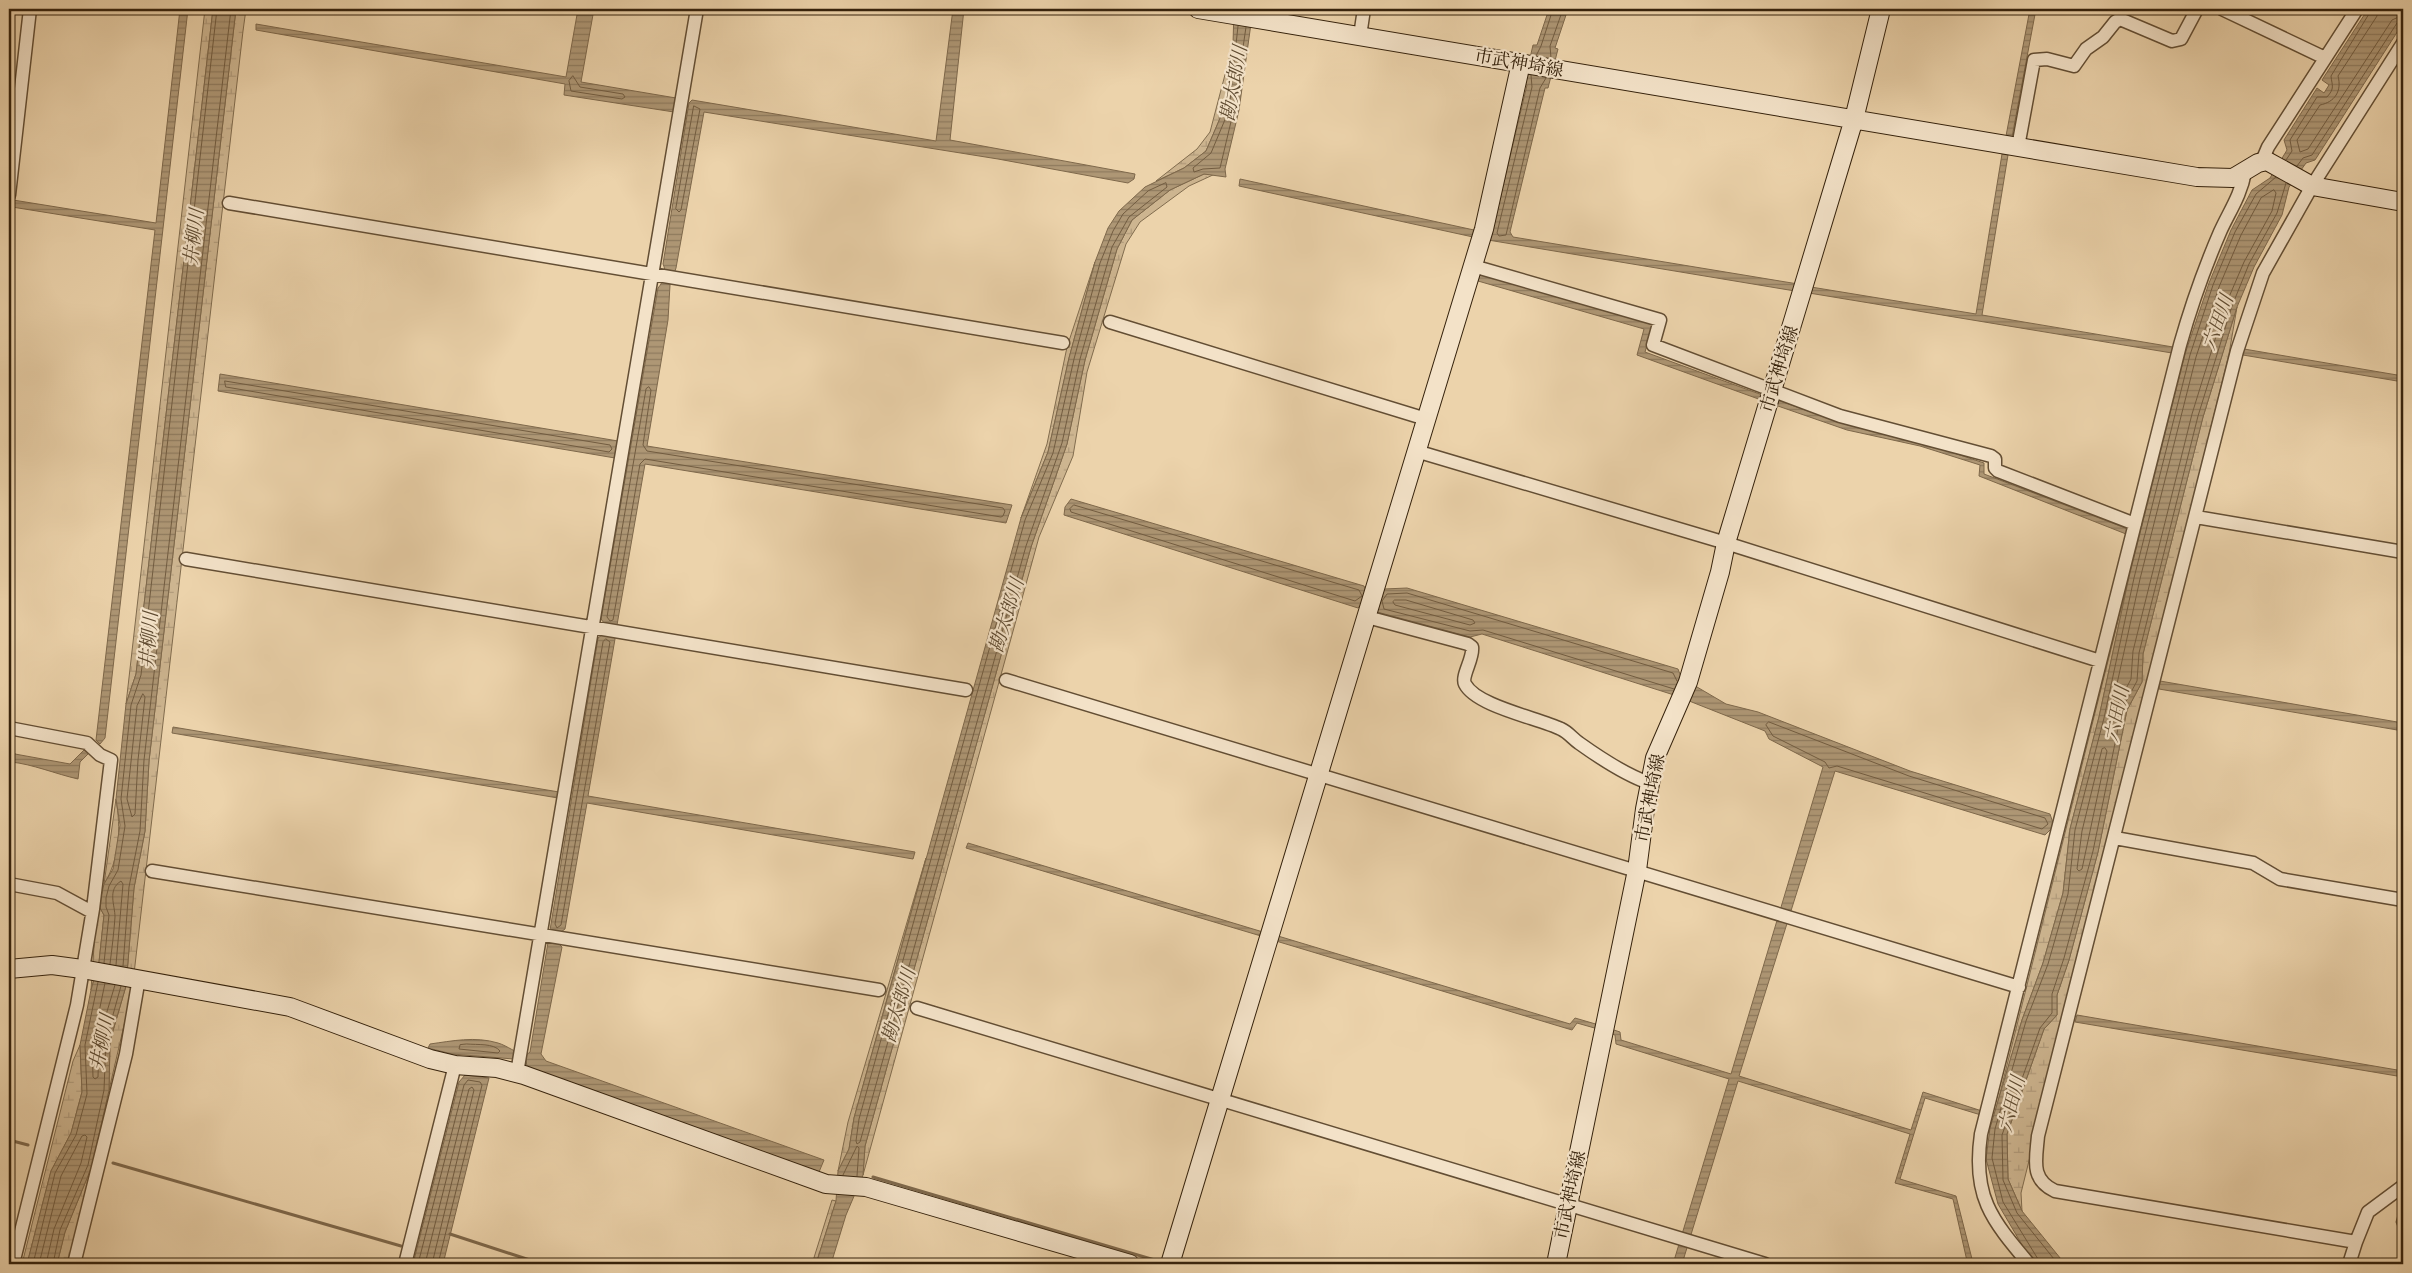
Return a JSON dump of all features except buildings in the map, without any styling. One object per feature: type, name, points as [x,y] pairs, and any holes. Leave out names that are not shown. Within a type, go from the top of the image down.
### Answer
[{"type":"street","points":[[9,195],[30,9]]},
{"type":"street","points":[[519,1062],[543,934],[656,275],[697,9]]},
{"type":"street","name":"市武神埼線","points":[[1198,9],[1854,119],[1684,689],[1659,747],[1650,783],[1637,870],[1556,1264]]},
{"type":"street","points":[[1360,36],[1364,9]]},
{"type":"street","points":[[1882,9],[1854,119],[2198,178],[2233,178],[2268,162]]},
{"type":"street","points":[[2018,147],[2034,60],[2039,58],[2047,59],[2074,66],[2086,49],[2103,37],[2115,22],[2120,19],[2172,41],[2177,41],[2181,38],[2197,9]]},
{"type":"street","points":[[2222,9],[2325,58]]},
{"type":"street","points":[[2268,162],[2268,147],[2357,9]]},
{"type":"street","points":[[2356,1242],[2055,1191],[2044,1186],[2038,1178],[2036,1164],[2038,1136],[2115,838],[2237,350],[2263,273],[2305,183],[2403,43]]},
{"type":"street","points":[[1170,1264],[1484,229],[1523,64]]},
{"type":"street","points":[[2268,162],[2305,183],[2403,202]]},
{"type":"street","points":[[2029,1264],[2002,1233],[1985,1204],[1979,1184],[1977,1158],[1981,1134],[2180,344],[2196,292],[2242,188],[2245,172]]},
{"type":"street","points":[[228,203],[1063,343]]},
{"type":"street","points":[[1473,266],[1660,320],[1653,345],[1840,416],[1991,456],[1995,459],[1995,468],[1998,471],[2135,524]]},
{"type":"street","points":[[1110,322],[1426,419]]},
{"type":"street","points":[[1416,451],[1726,543],[2100,661]]},
{"type":"street","points":[[2196,517],[2403,552]]},
{"type":"street","points":[[186,559],[966,690]]},
{"type":"street","points":[[1371,605],[1472,647],[1473,652],[1464,680],[1465,685],[1488,703],[1563,730],[1580,744],[1630,776],[1650,783]]},
{"type":"street","points":[[1006,680],[2019,987]]},
{"type":"street","points":[[9,728],[87,743],[100,755],[111,760],[92,912],[77,1005],[13,1264]]},
{"type":"street","points":[[2115,838],[2253,862],[2280,879],[2403,900]]},
{"type":"street","points":[[152,871],[879,990]]},
{"type":"street","points":[[9,884],[57,893],[92,912]]},
{"type":"street","points":[[9,969],[52,966],[139,978],[290,1007],[430,1059],[455,1065],[497,1068],[519,1062],[830,1184],[866,1187],[1130,1264]]},
{"type":"street","points":[[74,1264],[126,1054],[139,978]]},
{"type":"street","points":[[916,1008],[1765,1264]]},
{"type":"street","points":[[405,1264],[455,1065]]},
{"type":"street","points":[[2349,1264],[2368,1212],[2403,1186]]},
{"type":"green space","points":[[205,9],[213,9],[136,674],[126,704]]},
{"type":"green space","points":[[236,9],[246,9],[132,991],[109,1090],[110,1041],[126,986],[134,888],[145,831],[149,761]]},
{"type":"green space","points":[[1233,44],[1224,109],[1206,151],[1184,168],[1156,181],[1197,149],[1210,132]]},
{"type":"green space","points":[[1204,174],[1215,174],[1189,186],[1140,222],[1126,244],[1087,372],[1073,456],[1039,537],[863,1175],[865,1146],[1031,547],[1067,444],[1085,360],[1117,249],[1132,220],[1170,190]]},
{"type":"green space","points":[[1095,262],[1069,358],[1048,452],[1021,518],[1047,444],[1067,347]]},
{"type":"green space","points":[[2237,307],[2229,354],[2021,1193],[2022,1211],[2008,1179],[2007,1134],[2044,1029],[2057,1015],[2057,995],[2069,960],[2098,852],[2127,710],[2142,682],[2143,654],[2203,417]]},
{"type":"green space","points":[[2129,577],[2099,717],[2070,829],[2063,893],[2043,963],[2022,1020],[1994,1117]]},
{"type":"green space","points":[[116,799],[118,843],[113,864],[104,884]]},
{"type":"green space","points":[[926,858],[854,1118],[849,1149],[838,1171],[848,1122]]},
{"type":"green space","points":[[100,908],[104,915],[99,962],[91,990],[95,932]]},
{"type":"green space","points":[[80,1045],[82,1092],[71,1133],[51,1171],[27,1264],[22,1264],[73,1061]]},
{"type":"green space","points":[[92,1166],[68,1264],[57,1264],[65,1232]]},
{"type":"green space","points":[[832,1200],[836,1201],[816,1264],[812,1264]]},
{"type":"water","points":[[180,9],[188,9],[105,738],[100,744],[96,740],[155,230],[12,207],[13,200],[156,223]]},
{"type":"water","name":"井柳川","points":[[213,9],[236,9],[149,761],[145,831],[134,888],[126,986],[110,1041],[109,1090],[92,1166],[65,1232],[57,1264],[27,1264],[51,1171],[71,1133],[82,1092],[80,1045],[91,990],[99,962],[104,915],[100,908],[101,897],[104,884],[113,869],[120,825],[116,799],[126,704],[136,674]]},
{"type":"water","points":[[578,9],[594,9],[581,82],[676,98],[674,112],[564,95],[565,84],[256,30],[256,24],[566,77]]},
{"type":"water","points":[[953,9],[964,9],[950,140],[1135,174],[1134,179],[1128,183],[998,159],[704,112],[676,268],[670,285],[668,320],[647,446],[1012,505],[1006,523],[645,464],[617,625],[615,626],[615,639],[588,796],[915,852],[913,859],[587,803],[565,929],[561,932],[559,944],[562,947],[541,1054],[546,1061],[824,1160],[819,1172],[527,1067],[526,1060],[452,1054],[428,1048],[430,1044],[481,1040],[498,1043],[526,1055],[530,1052],[598,638],[602,635],[604,623],[601,619],[658,288],[664,276],[663,264],[689,103],[692,100],[936,141]]},
{"type":"water","name":"勘太郎川","points":[[1234,9],[1253,9],[1239,110],[1225,169],[1226,177],[1204,174],[1170,190],[1132,220],[1117,249],[1085,360],[1067,444],[1031,547],[865,1146],[863,1175],[846,1215],[831,1264],[816,1264],[836,1201],[838,1171],[849,1149],[854,1118],[1021,518],[1048,452],[1069,358],[1095,262],[1108,228],[1119,211],[1145,187],[1184,168],[1206,151],[1224,109],[1233,44]]},
{"type":"water","points":[[1549,9],[1568,9],[1555,48],[1558,49],[1548,88],[1545,88],[1510,232],[1513,237],[1798,284],[1795,291],[1488,240],[1492,233],[1527,85],[1524,84],[1533,45],[1537,45]]},
{"type":"water","points":[[2030,9],[2036,9],[2012,137],[2006,136]]},
{"type":"water","name":"六田川","points":[[2368,9],[2403,9],[2403,23],[2315,160],[2306,163],[2289,187],[2282,215],[2254,267],[2237,307],[2203,417],[2143,654],[2142,682],[2127,710],[2098,852],[2069,960],[2057,995],[2057,1015],[2044,1029],[2007,1134],[2008,1179],[2022,1211],[2065,1264],[2038,1264],[2025,1250],[1998,1204],[1986,1159],[1990,1128],[2022,1020],[2043,963],[2063,893],[2070,829],[2099,717],[2129,577],[2185,354],[2209,283],[2231,230],[2252,190],[2270,178],[2287,150],[2284,140],[2317,88],[2324,93],[2329,85],[2322,80]]},
{"type":"water","points":[[2002,154],[2008,155],[1982,315],[2173,347],[2172,353],[1809,293],[1811,287],[1976,314]]},
{"type":"water","points":[[1240,179],[1474,230],[1473,237],[1239,186]]},
{"type":"water","points":[[1480,274],[1653,324],[1645,352],[1765,396],[1764,401],[1637,355],[1644,329],[1478,281]]},
{"type":"water","points":[[2244,349],[2403,376],[2403,382],[2243,355]]},
{"type":"water","points":[[220,374],[618,441],[615,458],[218,391]]},
{"type":"water","points":[[1777,400],[1848,425],[1924,443],[1984,463],[1984,474],[2128,529],[2126,534],[1979,476],[1980,465],[1920,446],[1847,430],[1775,405]]},
{"type":"water","points":[[1071,499],[1364,586],[1367,593],[1379,596],[1384,589],[1407,588],[1678,669],[1683,682],[1697,687],[1726,704],[1758,712],[1910,771],[2050,814],[2054,826],[2045,835],[1835,771],[1739,1076],[1911,1130],[1923,1092],[1982,1111],[1981,1115],[1925,1098],[1900,1179],[1956,1196],[1972,1259],[1985,1264],[1967,1261],[1953,1199],[1895,1183],[1910,1134],[1738,1081],[1682,1264],[1673,1264],[1729,1079],[1616,1044],[1615,1035],[1610,1033],[1611,1029],[1620,1032],[1621,1040],[1731,1074],[1823,767],[1769,739],[1765,731],[1674,695],[1482,634],[1470,637],[1377,612],[1377,604],[1364,601],[1358,608],[1064,515],[1065,507]]},
{"type":"water","points":[[2160,681],[2403,723],[2403,731],[2159,689]]},
{"type":"water","points":[[173,727],[559,792],[558,798],[172,733]]},
{"type":"water","points":[[9,738],[15,754],[70,764],[84,750],[89,753],[80,762],[78,779],[19,763],[11,762],[9,765]]},
{"type":"water","points":[[968,843],[1263,932],[1261,936],[966,848]]},
{"type":"water","points":[[1278,936],[1570,1024],[1575,1018],[1599,1025],[1598,1029],[1577,1023],[1572,1030],[1276,941]]},
{"type":"water","points":[[2077,1015],[2403,1071],[2403,1077],[2075,1022]]},
{"type":"water","points":[[465,1075],[489,1078],[443,1264],[413,1264],[459,1082]]},
{"type":"waterway","points":[[9,1140],[28,1145]]},
{"type":"waterway","points":[[113,1163],[401,1246]]},
{"type":"waterway","points":[[873,1177],[1158,1261]]},
{"type":"waterway","points":[[2403,1214],[2399,1215],[2397,1222],[2403,1237]]},
{"type":"waterway","points":[[450,1234],[542,1264]]},
{"type":"waterway","points":[[2399,1264],[2403,1251]]}]
